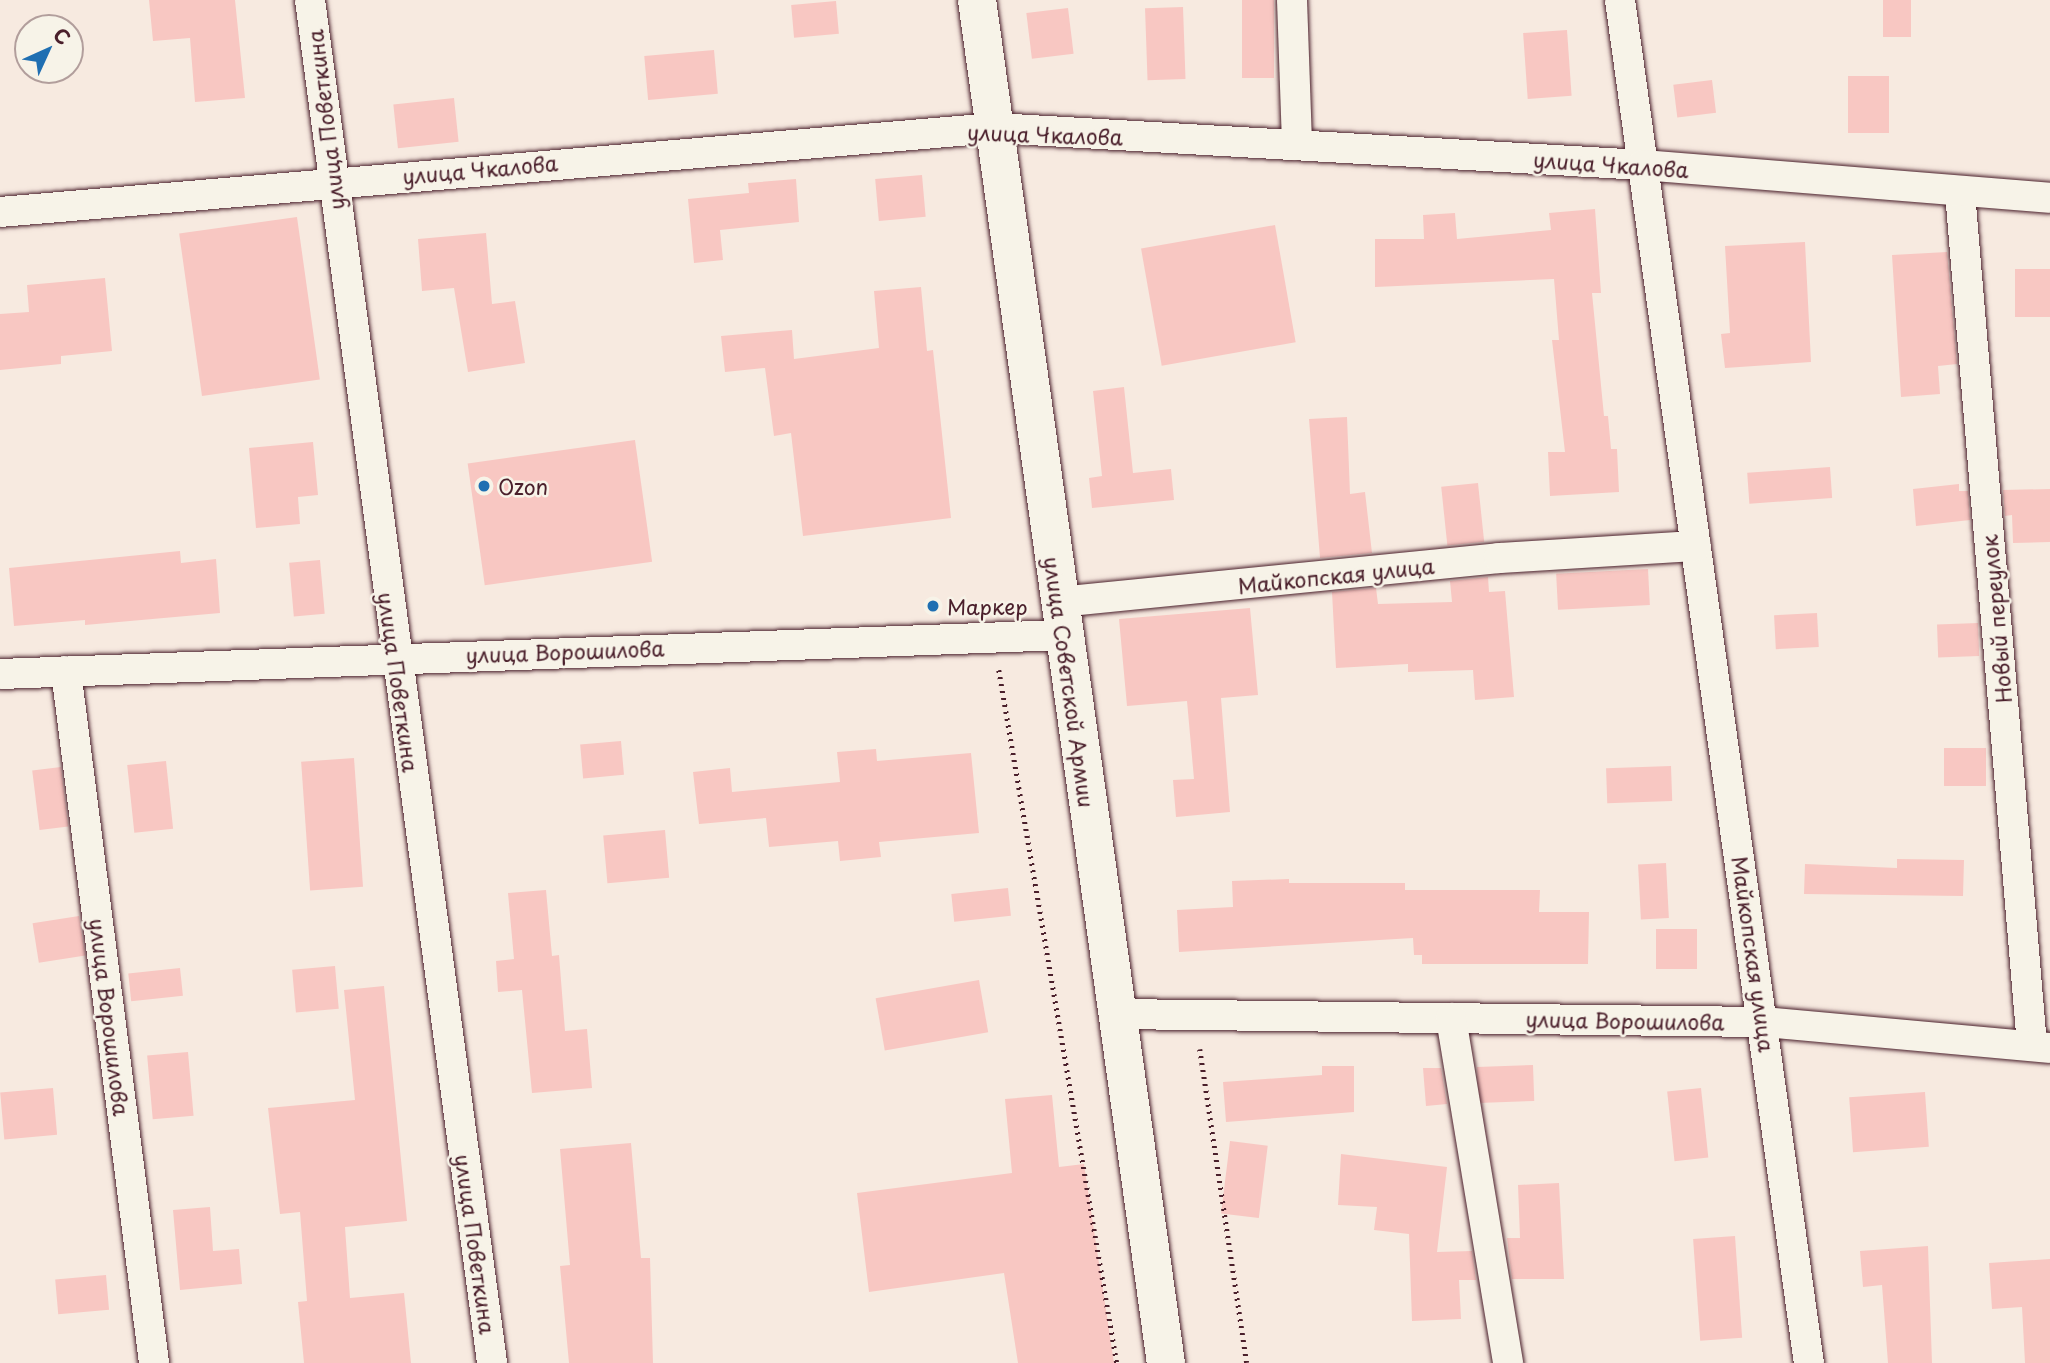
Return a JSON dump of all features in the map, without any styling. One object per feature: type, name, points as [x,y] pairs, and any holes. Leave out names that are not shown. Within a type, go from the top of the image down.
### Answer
[{"type":"main road","name":"улица Советской Армии","points":[[977,0],[1166,1363]]},
{"type":"street","name":"улица Поветкина","points":[[310,0],[332,181],[492,1363]]},
{"type":"street","points":[[1292,0],[1297,145]]},
{"type":"street","name":"Майкопская улица","points":[[1620,0],[1764,1022],[1809,1363]]},
{"type":"street","name":"улица Чкалова","points":[[0,212],[332,181],[995,128],[1642,165],[1960,193],[2050,198]]},
{"type":"street","name":"Новый переулок","points":[[1960,193],[2041,1046]]},
{"type":"street","name":"Майкопская улица","points":[[1062,618],[1499,558],[1696,546]]},
{"type":"street","name":"улица Ворошилова","points":[[0,674],[396,657],[993,638],[1062,618]]},
{"type":"street","name":"улица Ворошилова","points":[[66,671],[154,1363]]},
{"type":"street","name":"улица Ворошилова","points":[[1116,1014],[1764,1022],[2041,1046]]},
{"type":"street","points":[[1451,1018],[1508,1363]]},
{"type":"path","points":[[993,638],[1117,1363]]},
{"type":"path","points":[[1194,1015],[1247,1363]]},
{"type":"building","points":[[149,0],[235,0],[245,98],[195,102],[190,38],[153,41]]},
{"type":"building","points":[[1242,0],[1274,0],[1274,78],[1242,78]]},
{"type":"building","points":[[1883,0],[1911,0],[1911,37],[1883,37]]},
{"type":"building","points":[[836,1],[839,34],[794,38],[791,5]]},
{"type":"building","points":[[1183,7],[1186,79],[1148,80],[1145,8]]},
{"type":"building","points":[[1068,8],[1074,54],[1032,59],[1026,13]]},
{"type":"building","points":[[1567,30],[1572,96],[1528,99],[1523,33]]},
{"type":"building","points":[[714,50],[718,94],[648,100],[644,56]]},
{"type":"building","points":[[1848,76],[1889,76],[1889,133],[1848,133]]},
{"type":"building","points":[[1712,80],[1716,113],[1677,118],[1673,85]]},
{"type":"building","points":[[454,98],[459,142],[398,148],[393,104]]},
{"type":"building","points":[[922,175],[926,217],[879,221],[875,179]]},
{"type":"building","points":[[796,179],[799,222],[720,230],[723,260],[694,263],[688,199],[749,193],[748,183]]},
{"type":"building","points":[[1595,209],[1601,293],[1592,293],[1604,416],[1608,416],[1611,449],[1617,449],[1619,492],[1550,496],[1548,452],[1565,452],[1552,340],[1559,340],[1554,279],[1375,287],[1375,239],[1424,239],[1423,215],[1455,213],[1457,239],[1551,230],[1549,213]]},
{"type":"building","points":[[297,217],[320,379],[202,396],[179,234]]},
{"type":"building","points":[[1275,225],[1296,342],[1162,366],[1141,249]]},
{"type":"building","points":[[486,233],[492,304],[515,301],[525,363],[468,372],[454,288],[422,291],[418,239]]},
{"type":"building","points":[[1805,242],[1811,362],[1725,368],[1721,334],[1730,333],[1725,246]]},
{"type":"building","points":[[1947,252],[1957,364],[1938,366],[1940,394],[1901,397],[1892,255]]},
{"type":"building","points":[[2015,269],[2050,269],[2050,317],[2015,317]]},
{"type":"building","points":[[105,278],[112,351],[61,356],[61,364],[0,370],[0,314],[29,312],[27,285]]},
{"type":"building","points":[[921,287],[927,351],[933,350],[951,518],[803,536],[791,433],[774,436],[765,368],[725,372],[721,336],[792,330],[794,359],[879,348],[874,291]]},
{"type":"building","points":[[1124,387],[1133,473],[1171,469],[1174,500],[1092,508],[1089,478],[1102,476],[1093,391]]},
{"type":"building","points":[[1347,417],[1350,494],[1365,492],[1372,553],[1320,558],[1309,419]]},
{"type":"building","points":[[635,440],[652,562],[485,585],[468,464]]},
{"type":"building","points":[[313,442],[318,495],[298,497],[300,524],[256,528],[249,448]]},
{"type":"building","points":[[1830,467],[1832,498],[1749,504],[1747,473]]},
{"type":"building","points":[[1478,483],[1484,542],[1447,546],[1441,487]]},
{"type":"building","points":[[1959,484],[1959,491],[1968,491],[1970,520],[1916,526],[1913,489]]},
{"type":"building","points":[[2050,489],[2050,542],[2013,543],[2012,515],[2005,516],[2003,490]]},
{"type":"building","points":[[180,551],[181,563],[216,559],[220,613],[85,625],[85,620],[14,626],[9,568]]},
{"type":"building","points":[[320,560],[325,614],[294,616],[289,563]]},
{"type":"building","points":[[1648,569],[1650,605],[1558,610],[1556,574]]},
{"type":"building","points":[[1488,577],[1489,592],[1505,591],[1514,697],[1475,700],[1473,670],[1408,672],[1408,664],[1336,668],[1332,592],[1376,588],[1378,604],[1452,602],[1450,581]]},
{"type":"building","points":[[1250,608],[1258,695],[1221,698],[1230,812],[1176,817],[1173,780],[1194,779],[1187,701],[1127,706],[1119,619]]},
{"type":"building","points":[[1817,613],[1819,647],[1776,649],[1774,615]]},
{"type":"building","points":[[1978,623],[1979,656],[1938,657],[1937,624]]},
{"type":"building","points":[[621,741],[624,775],[583,778],[580,745]]},
{"type":"building","points":[[1944,748],[1986,748],[1986,786],[1944,786]]},
{"type":"building","points":[[876,749],[877,761],[971,753],[979,833],[879,842],[881,857],[840,861],[838,841],[769,847],[766,818],[699,824],[693,772],[730,768],[732,792],[840,782],[837,752]]},
{"type":"building","points":[[354,758],[363,887],[310,890],[301,762]]},
{"type":"building","points":[[166,761],[173,829],[134,833],[127,765]]},
{"type":"building","points":[[1671,766],[1672,801],[1607,803],[1606,768]]},
{"type":"building","points":[[61,767],[68,827],[40,830],[32,771]]},
{"type":"building","points":[[665,830],[669,878],[607,883],[603,835]]},
{"type":"building","points":[[1897,859],[1964,860],[1963,896],[1804,894],[1805,864],[1897,868]]},
{"type":"building","points":[[1666,863],[1669,918],[1641,919],[1638,864]]},
{"type":"building","points":[[1289,879],[1289,883],[1405,883],[1405,890],[1540,890],[1539,912],[1589,912],[1588,964],[1422,964],[1422,955],[1414,955],[1413,938],[1179,952],[1177,910],[1233,907],[1232,881]]},
{"type":"building","points":[[1008,888],[1011,916],[954,922],[951,894]]},
{"type":"building","points":[[546,890],[552,956],[559,955],[565,1031],[587,1029],[592,1088],[532,1093],[522,990],[498,992],[496,961],[514,959],[508,893]]},
{"type":"building","points":[[79,916],[85,956],[39,963],[33,923]]},
{"type":"building","points":[[1656,929],[1697,929],[1697,969],[1656,969]]},
{"type":"building","points":[[335,966],[339,1009],[296,1013],[292,970]]},
{"type":"building","points":[[180,968],[183,996],[131,1001],[128,973]]},
{"type":"building","points":[[979,980],[988,1032],[885,1050],[876,998]]},
{"type":"building","points":[[384,986],[407,1221],[345,1227],[350,1298],[404,1293],[411,1363],[304,1363],[298,1302],[307,1301],[300,1212],[280,1214],[268,1108],[355,1100],[344,990]]},
{"type":"building","points":[[188,1052],[194,1116],[153,1119],[147,1056]]},
{"type":"building","points":[[1533,1065],[1534,1101],[1478,1103],[1477,1067]]},
{"type":"building","points":[[1322,1066],[1354,1066],[1354,1112],[1226,1122],[1223,1082],[1322,1075]]},
{"type":"building","points":[[1423,1068],[1441,1068],[1447,1104],[1426,1106]]},
{"type":"building","points":[[53,1088],[57,1135],[4,1139],[0,1093]]},
{"type":"building","points":[[1701,1088],[1708,1158],[1675,1161],[1667,1092]]},
{"type":"building","points":[[1925,1092],[1929,1147],[1853,1152],[1849,1097]]},
{"type":"building","points":[[1052,1095],[1059,1167],[1084,1164],[1114,1363],[1018,1363],[1004,1273],[869,1292],[857,1193],[1012,1173],[1005,1099]]},
{"type":"building","points":[[1230,1141],[1268,1146],[1259,1218],[1221,1213]]},
{"type":"building","points":[[631,1143],[641,1258],[650,1258],[653,1363],[569,1363],[560,1266],[570,1265],[560,1149]]},
{"type":"building","points":[[1341,1154],[1447,1167],[1437,1252],[1472,1251],[1476,1280],[1459,1280],[1461,1319],[1412,1321],[1409,1234],[1374,1230],[1377,1207],[1338,1205]]},
{"type":"building","points":[[1559,1183],[1564,1279],[1512,1279],[1507,1238],[1520,1238],[1518,1185]]},
{"type":"building","points":[[210,1207],[213,1251],[239,1249],[242,1284],[180,1290],[173,1210]]},
{"type":"building","points":[[1735,1236],[1742,1338],[1700,1341],[1693,1239]]},
{"type":"building","points":[[1928,1246],[1932,1363],[1888,1363],[1882,1285],[1863,1287],[1860,1251]]},
{"type":"building","points":[[2050,1259],[2050,1363],[2025,1363],[2022,1307],[1992,1309],[1989,1263]]},
{"type":"building","points":[[106,1275],[109,1310],[58,1314],[55,1279]]},
{"type":"place","name":"Ozon","points":[[484,486]]},
{"type":"place","name":"Маркер","points":[[933,606]]}]
